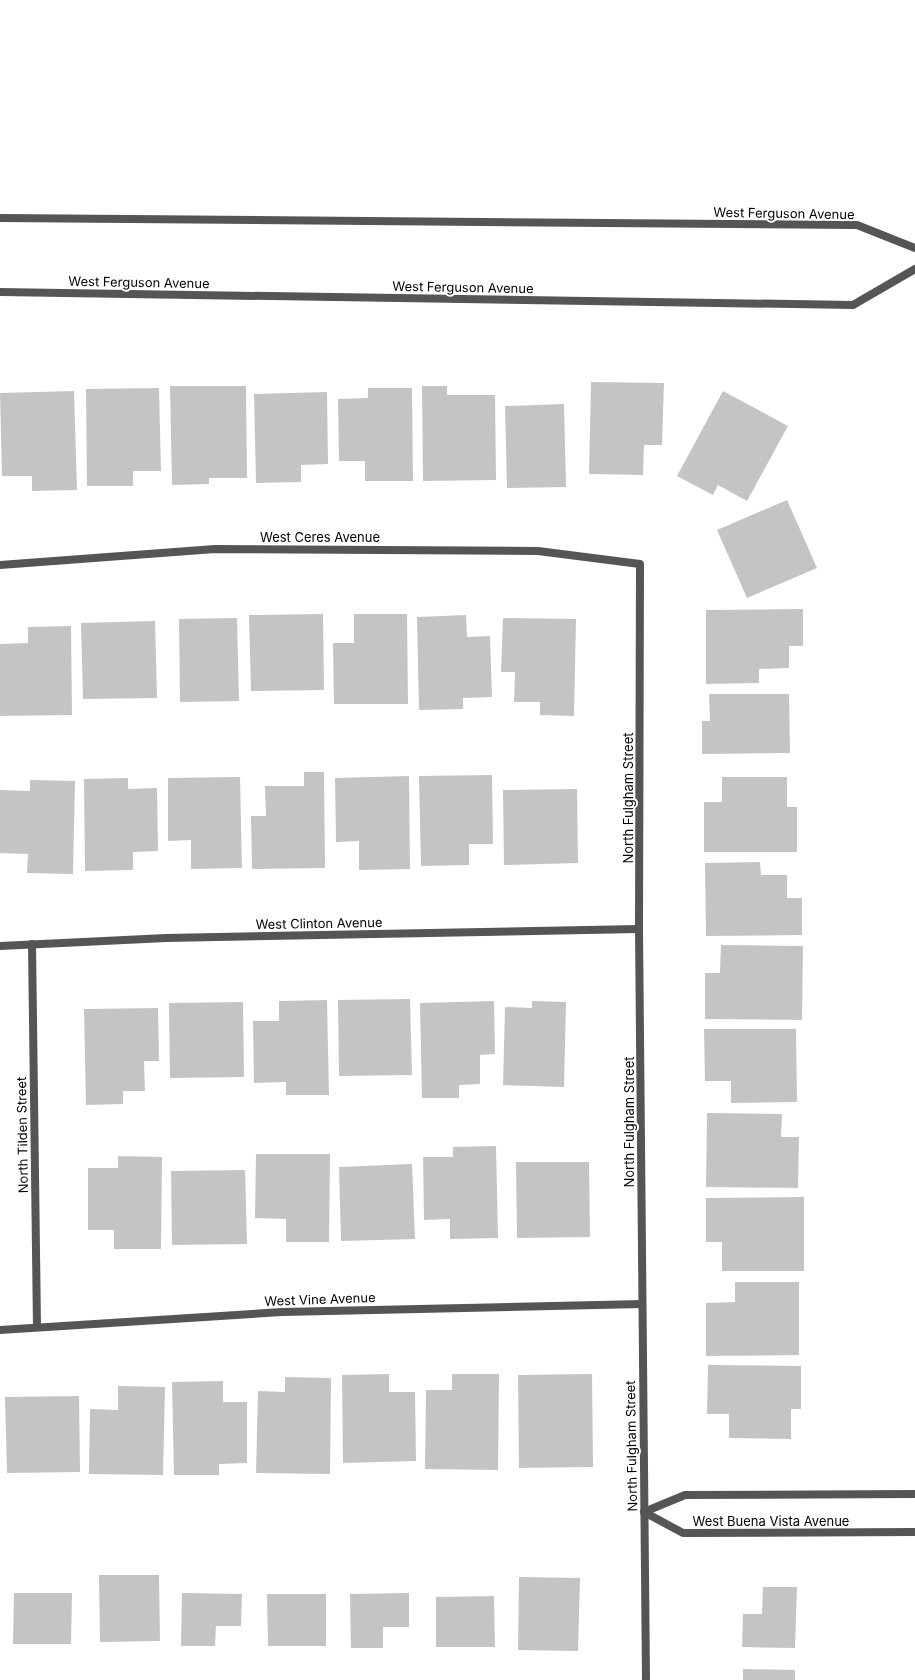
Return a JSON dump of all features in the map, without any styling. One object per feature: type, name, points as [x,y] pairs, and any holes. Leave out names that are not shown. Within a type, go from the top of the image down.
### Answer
[{"type":"street","name":"West Ferguson Avenue","points":[[0,218],[857,225],[915,248]]},
{"type":"street","name":"West Ferguson Avenue","points":[[0,292],[853,305],[915,269]]},
{"type":"street","name":"West Ceres Avenue","points":[[0,565],[215,549],[538,551],[640,564]]},
{"type":"street","name":"North Fulgham Street","points":[[640,564],[639,929],[646,1680]]},
{"type":"street","name":"West Clinton Avenue","points":[[0,946],[166,938],[639,929]]},
{"type":"street","name":"North Tilden Street","points":[[32,944],[37,1327]]},
{"type":"street","name":"West Vine Avenue","points":[[0,1330],[282,1312],[642,1304]]},
{"type":"street","name":"West Buena Vista Avenue","points":[[644,1512],[685,1495],[915,1494]]},
{"type":"street","name":"West Buena Vista Avenue","points":[[644,1512],[683,1533],[915,1532]]},
{"type":"building","points":[[591,382],[664,383],[662,445],[644,445],[643,475],[589,474]]},
{"type":"building","points":[[170,386],[246,386],[247,478],[209,478],[209,484],[172,485]]},
{"type":"building","points":[[422,386],[447,386],[447,395],[495,395],[496,480],[423,481]]},
{"type":"building","points":[[159,388],[161,471],[133,471],[133,486],[87,486],[86,389]]},
{"type":"building","points":[[368,388],[412,388],[413,481],[365,481],[365,461],[339,461],[338,399],[368,398]]},
{"type":"building","points":[[74,391],[77,490],[32,491],[32,476],[2,476],[0,393]]},
{"type":"building","points":[[723,391],[788,426],[747,501],[718,485],[713,495],[677,476]]},
{"type":"building","points":[[327,392],[328,464],[301,465],[301,482],[256,483],[254,394]]},
{"type":"building","points":[[564,404],[566,487],[507,488],[505,406]]},
{"type":"building","points":[[787,500],[817,568],[747,598],[717,530]]},
{"type":"building","points":[[803,609],[803,646],[789,646],[789,668],[759,669],[759,683],[706,684],[706,610]]},
{"type":"building","points":[[323,614],[324,690],[251,691],[249,615]]},
{"type":"building","points":[[354,614],[407,614],[408,704],[334,704],[333,643],[354,643]]},
{"type":"building","points":[[466,615],[467,637],[490,636],[492,697],[463,698],[463,709],[419,710],[417,617]]},
{"type":"building","points":[[237,618],[239,701],[180,702],[179,619]]},
{"type":"building","points":[[503,618],[576,619],[574,716],[540,715],[540,702],[514,702],[515,672],[501,672]]},
{"type":"building","points":[[155,621],[157,698],[83,699],[81,623]]},
{"type":"building","points":[[71,626],[72,715],[0,716],[0,644],[28,643],[28,627]]},
{"type":"building","points":[[709,694],[789,694],[790,753],[702,754],[702,721],[710,721]]},
{"type":"building","points":[[304,772],[324,772],[325,868],[252,869],[251,816],[266,816],[265,786],[304,786]]},
{"type":"building","points":[[492,775],[493,844],[469,844],[469,865],[421,866],[419,776]]},
{"type":"building","points":[[409,776],[410,869],[359,870],[359,841],[336,842],[335,778]]},
{"type":"building","points":[[240,777],[242,868],[191,869],[191,840],[168,841],[168,778]]},
{"type":"building","points":[[722,777],[787,777],[787,807],[797,807],[797,852],[704,852],[704,802],[722,802]]},
{"type":"building","points":[[128,778],[128,789],[157,788],[158,851],[133,852],[133,870],[85,871],[84,779]]},
{"type":"building","points":[[30,780],[75,781],[73,874],[27,873],[28,854],[0,853],[0,790],[30,791]]},
{"type":"building","points":[[577,789],[578,863],[504,865],[503,790]]},
{"type":"building","points":[[760,862],[761,875],[787,875],[787,898],[802,898],[802,935],[706,936],[705,863]]},
{"type":"building","points":[[721,945],[803,946],[802,1020],[705,1019],[705,973],[720,973]]},
{"type":"building","points":[[410,999],[412,1075],[339,1076],[338,1000]]},
{"type":"building","points":[[327,1000],[329,1095],[286,1095],[286,1082],[254,1083],[253,1021],[279,1021],[279,1001]]},
{"type":"building","points":[[494,1001],[495,1054],[480,1055],[480,1084],[459,1085],[459,1098],[422,1098],[420,1003]]},
{"type":"building","points":[[532,1001],[566,1002],[564,1087],[503,1085],[505,1007],[532,1008]]},
{"type":"building","points":[[243,1002],[244,1077],[170,1078],[169,1003]]},
{"type":"building","points":[[158,1008],[159,1061],[144,1061],[145,1091],[123,1091],[123,1104],[86,1105],[84,1009]]},
{"type":"building","points":[[704,1029],[796,1029],[797,1102],[731,1103],[731,1081],[705,1081]]},
{"type":"building","points":[[707,1113],[782,1114],[781,1137],[799,1137],[798,1188],[706,1187]]},
{"type":"building","points":[[496,1146],[498,1238],[450,1239],[450,1219],[424,1220],[423,1157],[453,1157],[453,1147]]},
{"type":"building","points":[[256,1154],[330,1154],[329,1242],[286,1242],[286,1219],[255,1218]]},
{"type":"building","points":[[118,1156],[162,1157],[161,1249],[114,1249],[114,1230],[88,1230],[88,1168],[118,1168]]},
{"type":"building","points":[[516,1162],[589,1162],[590,1237],[517,1238]]},
{"type":"building","points":[[412,1164],[415,1239],[341,1241],[339,1167]]},
{"type":"building","points":[[245,1170],[247,1244],[172,1245],[171,1171]]},
{"type":"building","points":[[804,1197],[804,1271],[722,1271],[722,1242],[706,1242],[706,1198]]},
{"type":"building","points":[[735,1282],[799,1282],[799,1355],[706,1356],[706,1303],[735,1302]]},
{"type":"building","points":[[708,1365],[801,1366],[801,1409],[791,1409],[791,1439],[729,1438],[729,1414],[707,1414]]},
{"type":"building","points":[[389,1374],[389,1392],[415,1392],[416,1461],[343,1463],[342,1375]]},
{"type":"building","points":[[452,1374],[499,1374],[498,1470],[425,1469],[426,1390],[452,1390]]},
{"type":"building","points":[[592,1374],[593,1467],[519,1468],[518,1375]]},
{"type":"building","points":[[285,1377],[331,1378],[330,1474],[256,1473],[258,1391],[285,1392]]},
{"type":"building","points":[[223,1381],[223,1402],[247,1402],[247,1463],[219,1464],[219,1475],[174,1475],[172,1382]]},
{"type":"building","points":[[118,1386],[165,1387],[163,1475],[89,1474],[90,1409],[118,1410]]},
{"type":"building","points":[[79,1396],[80,1472],[7,1473],[5,1397]]},
{"type":"building","points":[[99,1575],[159,1575],[160,1641],[100,1642]]},
{"type":"building","points":[[519,1577],[580,1578],[578,1651],[518,1650]]},
{"type":"building","points":[[763,1587],[797,1587],[795,1648],[742,1647],[743,1614],[762,1614]]},
{"type":"building","points":[[14,1593],[72,1593],[71,1644],[13,1644]]},
{"type":"building","points":[[182,1593],[242,1594],[241,1626],[216,1626],[215,1646],[181,1646]]},
{"type":"building","points":[[409,1593],[409,1627],[383,1627],[383,1648],[351,1648],[350,1594]]},
{"type":"building","points":[[267,1594],[326,1594],[326,1646],[268,1646]]},
{"type":"building","points":[[494,1596],[495,1647],[436,1647],[436,1597]]},
{"type":"building","points":[[743,1669],[795,1670],[795,1680],[743,1680]]}]
